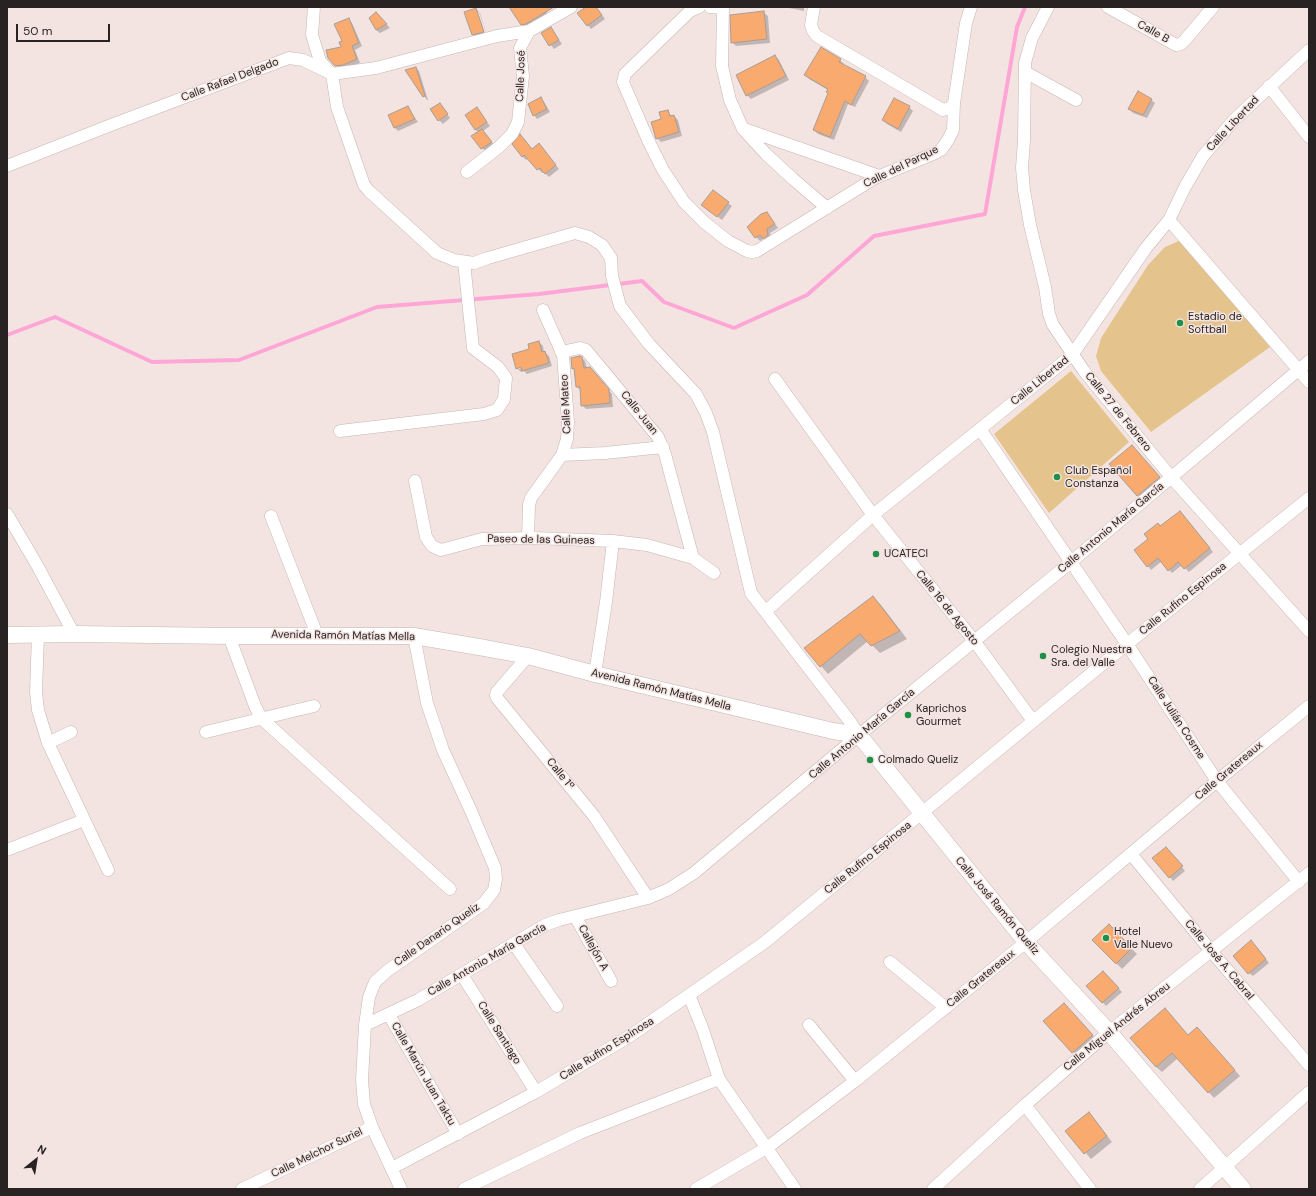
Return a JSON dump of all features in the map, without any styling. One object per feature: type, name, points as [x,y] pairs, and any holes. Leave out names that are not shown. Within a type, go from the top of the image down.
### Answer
[{"type":"street","points":[[314,7],[312,35],[320,61],[332,74],[337,107],[364,185],[437,253],[454,260],[474,263],[575,233],[589,237],[602,245],[611,258],[612,276],[620,306],[650,344],[696,394],[706,413],[713,432],[751,593],[766,611]]},
{"type":"street","points":[[332,74],[376,68],[497,36],[529,31],[571,7]]},
{"type":"street","name":"Calle del Parque","points":[[699,7],[690,11],[625,74],[623,82],[648,140],[663,170],[684,202],[704,222],[728,241],[747,251],[757,251],[879,176],[941,150],[953,130],[954,103],[966,23],[971,7]]},
{"type":"street","points":[[710,7],[723,8],[722,66],[730,100],[743,129],[793,180],[827,208]]},
{"type":"street","points":[[814,7],[811,25],[813,31],[818,36],[943,110],[950,108],[954,103]]},
{"type":"street","name":"Calle 27 de Febrero","points":[[1048,7],[1032,38],[1028,52],[1025,72],[1022,168],[1030,225],[1045,287],[1049,314],[1053,325],[1072,355],[1171,477],[1309,631]]},
{"type":"street","name":"Calle B","points":[[1110,7],[1176,45],[1181,44],[1186,40],[1213,7]]},
{"type":"street","name":"Calle José","points":[[467,172],[499,147],[512,134],[518,122],[523,76],[520,48],[529,31]]},
{"type":"street","name":"Calle Libertad","points":[[766,611],[873,515],[1072,355],[1146,248],[1169,220],[1184,186],[1203,156],[1234,120],[1309,50]]},
{"type":"street","name":"Calle Rafael Delgado","points":[[7,166],[289,58],[303,60],[332,74]]},
{"type":"street","points":[[1025,72],[1076,100]]},
{"type":"street","points":[[1269,86],[1309,136]]},
{"type":"street","points":[[743,129],[879,176]]},
{"type":"street","points":[[1169,220],[1309,382]]},
{"type":"street","points":[[340,432],[484,414],[497,410],[504,399],[506,378],[498,367],[473,348],[464,262]]},
{"type":"street","name":"Calle Mateo","points":[[528,538],[529,505],[531,498],[562,455],[567,439],[568,422],[563,355],[543,310]]},
{"type":"street","name":"Calle Juan","points":[[561,352],[580,348],[586,350],[658,437],[663,447],[692,558]]},
{"type":"street","name":"Calle Antonio María García","points":[[365,1025],[418,1000],[545,925],[648,898],[669,889],[694,873],[859,735],[1071,562],[1309,361]]},
{"type":"street","name":"Calle 16 de Agosto","points":[[775,379],[873,515],[974,642],[1033,722]]},
{"type":"street","name":"Calle Julián Cosme","points":[[980,430],[1071,562],[1217,781],[1299,882]]},
{"type":"street","points":[[562,455],[605,453],[663,447]]},
{"type":"street","name":"Paseo de las Guineas","points":[[415,481],[426,537],[432,546],[441,550],[482,539],[528,538],[613,541],[647,545],[692,558],[714,573]]},
{"type":"street","name":"Calle Rufino Espinosa","points":[[392,1168],[536,1092],[630,1036],[765,942],[922,814],[1126,644],[1309,498]]},
{"type":"street","points":[[7,514],[37,565],[74,634]]},
{"type":"street","points":[[271,516],[318,635]]},
{"type":"street","points":[[595,674],[606,602],[613,541]]},
{"type":"street","name":"Calle José Ramón Queliz","points":[[766,611],[859,735],[1026,942],[1109,1032],[1243,1189]]},
{"type":"street","points":[[38,634],[36,692],[38,710],[48,743],[108,870]]},
{"type":"street","name":"Avenida Ramón Matías Mella","points":[[7,635],[414,636],[528,656],[595,674],[833,731],[859,735]]},
{"type":"street","points":[[229,636],[255,706],[261,718],[450,889]]},
{"type":"street","name":"Calle Danario Queliz","points":[[401,1189],[372,1127],[364,1104],[362,1080],[365,1025],[369,997],[375,982],[387,971],[484,903],[494,890],[496,879],[495,868],[444,750],[427,703],[414,636]]},
{"type":"street","name":"Calle 1ª","points":[[528,656],[497,692],[497,698],[594,816],[648,898]]},
{"type":"street","points":[[206,732],[314,706]]},
{"type":"street","name":"Calle Gratereaux","points":[[696,1189],[768,1147],[855,1081],[1026,942],[1217,781],[1309,706]]},
{"type":"street","points":[[48,743],[71,732]]},
{"type":"street","points":[[7,850],[84,820]]},
{"type":"street","name":"Calle José A. Cabral","points":[[1131,854],[1211,951],[1309,1065]]},
{"type":"street","name":"Calle Miguel Andrés Abreu","points":[[933,1189],[1025,1105],[1109,1032],[1309,873]]},
{"type":"street","name":"Callejón A","points":[[575,916],[611,981]]},
{"type":"street","points":[[514,944],[557,1006]]},
{"type":"street","points":[[890,962],[946,1008]]},
{"type":"street","name":"Calle Santiago","points":[[462,975],[536,1092]]},
{"type":"street","points":[[689,995],[703,1030],[719,1079],[768,1147],[795,1189]]},
{"type":"street","name":"Calle Marún Juan Taktu","points":[[389,1015],[458,1134]]},
{"type":"street","points":[[809,1025],[855,1081]]},
{"type":"street","points":[[464,1189],[580,1133],[719,1079]]},
{"type":"street","points":[[1200,1189],[1309,1092]]},
{"type":"street","points":[[1025,1105],[1084,1187]]},
{"type":"street","name":"Calle Melchor Suriel","points":[[242,1189],[372,1127]]},
{"type":"shaded area","name":"Estadio de Softball","points":[[1181,240],[1270,347],[1151,432],[1101,371],[1096,356],[1101,338],[1148,265],[1165,247]]},
{"type":"shaded area","name":"Club Español Constanza","points":[[1071,371],[1129,442],[1049,513],[994,434]]},
{"type":"building","points":[[509,7],[554,7],[526,24],[521,25]]},
{"type":"building","points":[[586,7],[596,7],[602,15],[587,26],[577,13]]},
{"type":"building","points":[[476,8],[484,32],[472,35],[464,12]]},
{"type":"building","points":[[764,11],[767,39],[731,43],[730,15]]},
{"type":"building","points":[[376,12],[387,24],[376,30],[369,18]]},
{"type":"building","points":[[349,18],[359,43],[352,46],[357,59],[343,65],[335,66],[328,58],[326,50],[341,47],[339,42],[342,41],[334,24]]},
{"type":"building","points":[[551,27],[559,40],[549,46],[541,33]]},
{"type":"building","points":[[821,47],[841,59],[839,62],[866,76],[851,105],[845,101],[830,137],[813,130],[828,93],[826,92],[828,89],[804,75]]},
{"type":"building","points":[[775,55],[786,76],[746,96],[736,75]]},
{"type":"building","points":[[416,67],[425,96],[423,97],[405,70]]},
{"type":"building","points":[[1138,91],[1152,99],[1143,115],[1128,109]]},
{"type":"building","points":[[541,97],[547,109],[533,116],[528,104]]},
{"type":"building","points":[[894,98],[910,106],[898,129],[882,120]]},
{"type":"building","points":[[440,103],[448,114],[438,121],[430,109]]},
{"type":"building","points":[[408,106],[415,119],[394,128],[388,115]]},
{"type":"building","points":[[477,107],[487,122],[475,130],[465,115]]},
{"type":"building","points":[[668,110],[670,116],[674,115],[679,132],[656,139],[651,122],[661,119],[659,112]]},
{"type":"building","points":[[482,129],[492,142],[481,149],[471,136]]},
{"type":"building","points":[[520,134],[532,149],[539,143],[556,165],[545,174],[540,168],[537,170],[524,155],[522,157],[512,144]]},
{"type":"building","points":[[713,190],[729,202],[717,217],[701,205]]},
{"type":"building","points":[[767,212],[775,224],[767,229],[768,235],[763,239],[760,235],[755,238],[747,227],[761,214]]},
{"type":"building","points":[[539,341],[542,352],[545,351],[549,363],[522,371],[521,367],[516,369],[512,354],[529,349],[528,344]]},
{"type":"building","points":[[582,357],[584,368],[590,367],[609,389],[610,403],[581,406],[580,387],[576,387],[574,368],[572,369],[571,358]]},
{"type":"building","points":[[1132,445],[1160,477],[1137,496],[1109,464]]},
{"type":"building","points":[[1180,511],[1210,548],[1184,569],[1178,562],[1168,571],[1158,558],[1147,567],[1134,550],[1148,539],[1144,534],[1158,523],[1160,526]]},
{"type":"building","points":[[873,596],[900,631],[871,646],[860,634],[820,667],[804,648]]},
{"type":"building","points":[[1166,847],[1183,866],[1169,878],[1152,858]]},
{"type":"building","points":[[1109,924],[1132,948],[1116,964],[1092,940]]},
{"type":"building","points":[[1251,940],[1266,959],[1248,974],[1233,956]]},
{"type":"building","points":[[1103,971],[1119,988],[1102,1003],[1086,986]]},
{"type":"building","points":[[1064,1003],[1093,1035],[1072,1053],[1043,1021]]},
{"type":"building","points":[[1165,1008],[1188,1035],[1197,1027],[1235,1070],[1208,1093],[1172,1053],[1156,1067],[1130,1038]]},
{"type":"building","points":[[1089,1112],[1107,1136],[1084,1154],[1065,1131]]},
{"type":"waterway","points":[[7,335],[55,317],[152,362],[239,360],[377,307],[539,294],[642,281],[664,302],[734,328],[807,295],[874,236],[985,214],[1017,27],[1025,7]]},
{"type":"place","name":"Estadio de Softball","points":[[1180,323]]},
{"type":"place","name":"Club Español Constanza","points":[[1057,477]]},
{"type":"place","name":"UCATECI","points":[[876,554]]},
{"type":"place","name":"Colegio Nuestra Sra. del Valle","points":[[1043,656]]},
{"type":"place","name":"Kaprichos Gourmet","points":[[908,715]]},
{"type":"place","name":"Colmado Queliz","points":[[870,760]]},
{"type":"place","name":"Hotel Valle Nuevo","points":[[1106,938]]}]
